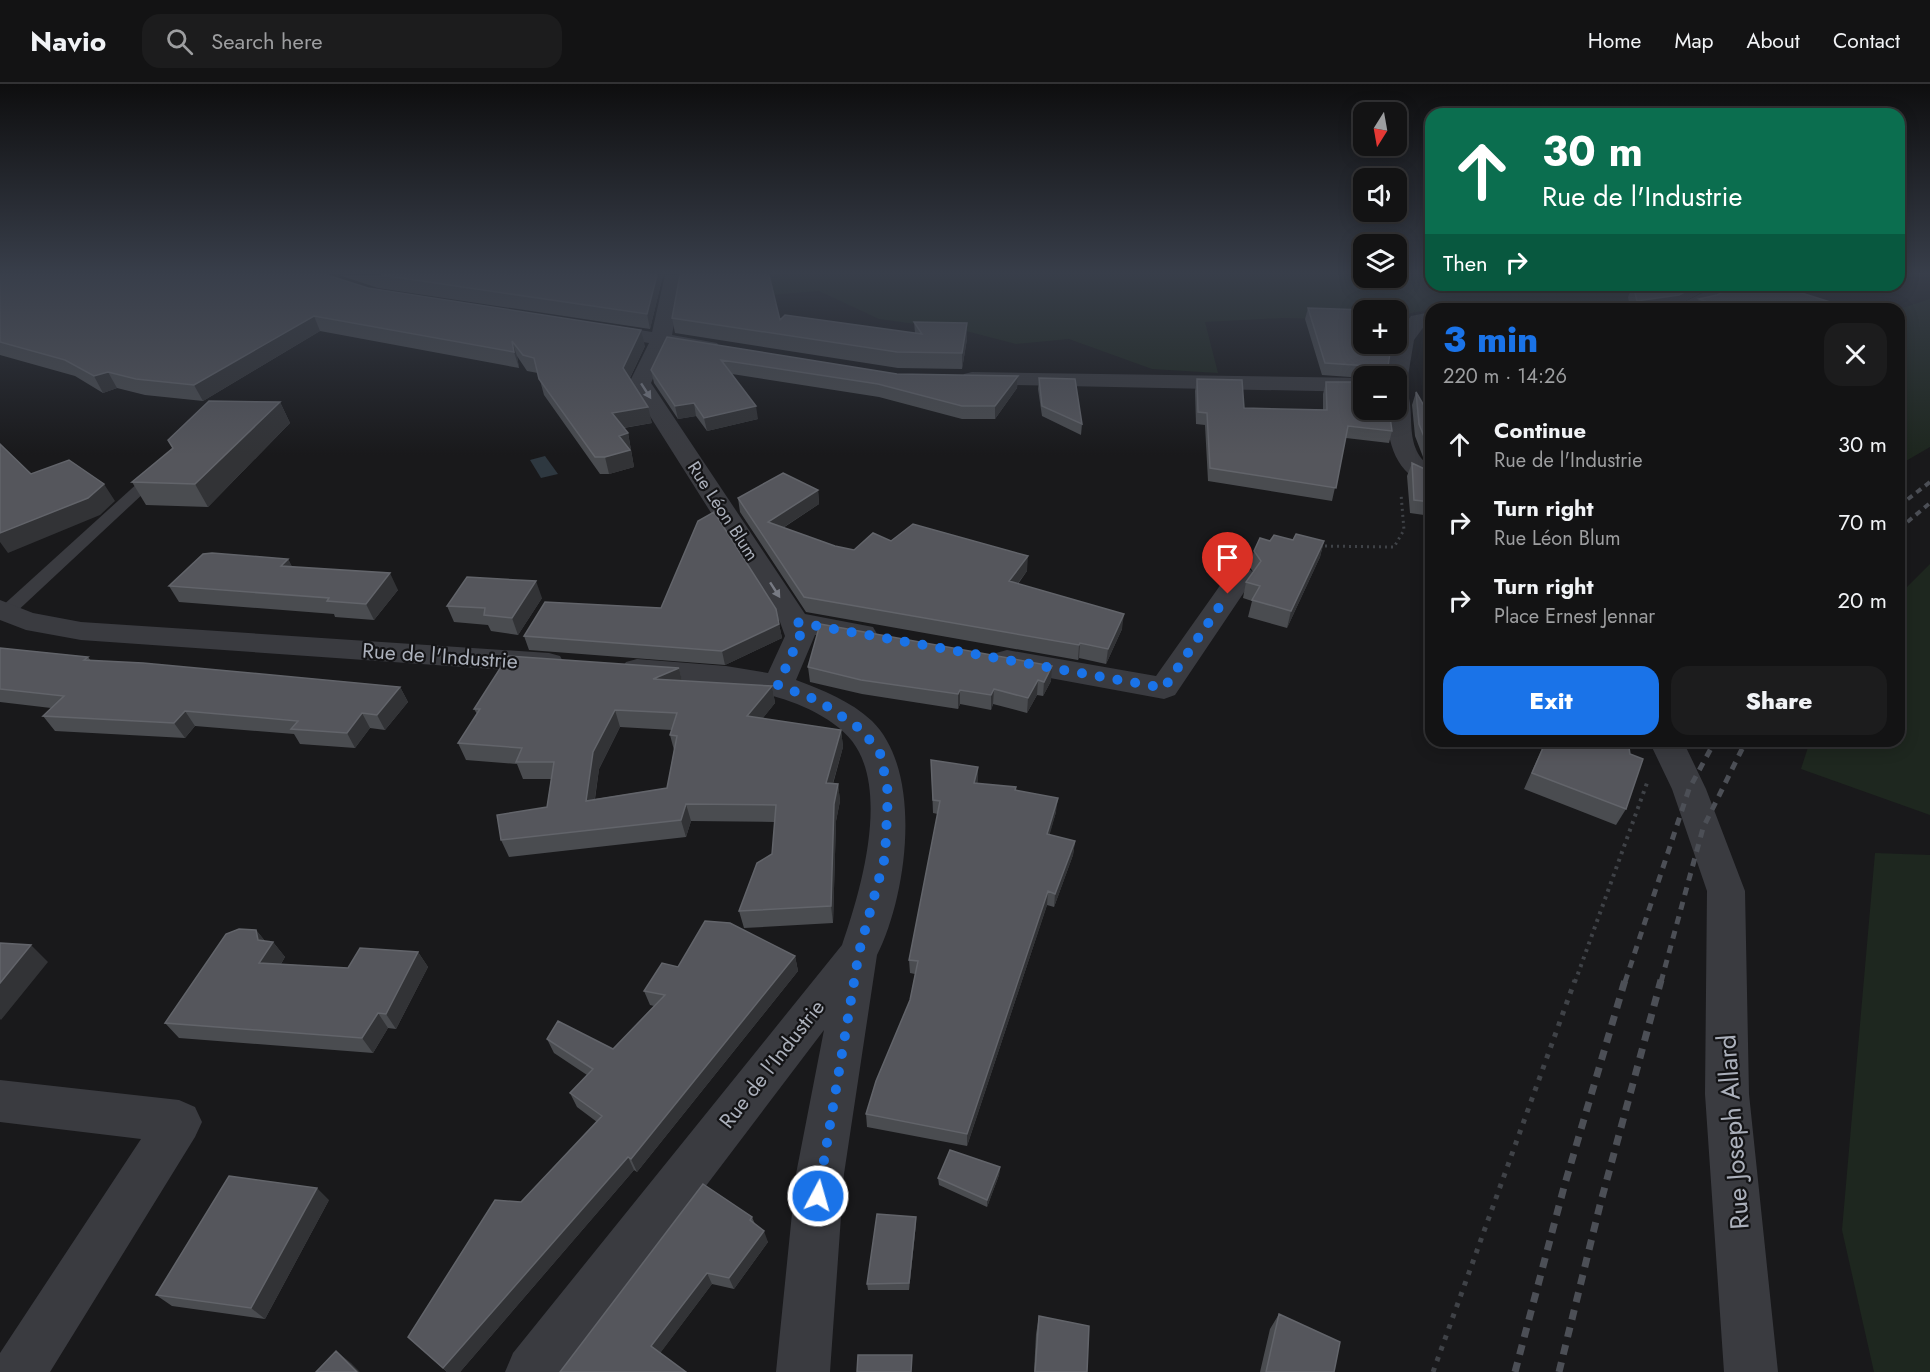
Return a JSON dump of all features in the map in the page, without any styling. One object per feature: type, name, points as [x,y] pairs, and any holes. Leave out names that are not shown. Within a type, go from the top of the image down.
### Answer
[{"type":"street","points":[[634,335],[728,350]]},
{"type":"street","points":[[1399,366],[1404,340],[1407,335]]},
{"type":"street","name":"Rue Léon Blum","points":[[660,339],[640,382],[795,622]]},
{"type":"street","points":[[956,378],[1353,385]]},
{"type":"street","points":[[1399,420],[1403,451],[1412,467],[1425,474]]},
{"type":"street","points":[[980,655],[1164,688],[1241,576]]},
{"type":"street","name":"Rue de l'Industrie","points":[[3,611],[26,621],[81,631],[575,665]]},
{"type":"street","points":[[778,685],[800,636],[795,622],[888,638]]},
{"type":"street","name":"Rue de l'Industrie","points":[[532,1372],[859,952],[885,857],[888,793],[881,755],[862,730],[832,709],[805,694],[778,685],[693,673],[610,668]]},
{"type":"street","name":"Rue Joseph Allard","points":[[1669,748],[1689,789],[1726,891],[1727,1094],[1751,1372]]},
{"type":"street","points":[[803,1372],[820,1174],[859,952]]},
{"type":"street","points":[[0,1101],[180,1122],[19,1372]]},
{"type":"lane","points":[[3,611],[172,460]]},
{"type":"path","points":[[1315,546],[1394,548],[1405,534],[1402,506]]},
{"type":"path","points":[[1432,1372],[1652,770],[1669,748]]},
{"type":"shaded area","points":[[982,335],[1208,335],[1218,373],[1152,369],[1069,339],[1016,344]]},
{"type":"shaded area","points":[[1905,335],[1930,335],[1930,447],[1905,462]]},
{"type":"shaded area","points":[[545,456],[558,474],[541,478],[530,460]]},
{"type":"shaded area","points":[[1930,564],[1930,815],[1801,769],[1808,747],[1905,747],[1905,589]]},
{"type":"shaded area","points":[[1875,853],[1930,855],[1930,1372],[1874,1372],[1842,1230]]},
{"type":"building","points":[[0,335],[281,335],[194,385],[136,379],[108,372],[94,376],[65,360],[0,342]]},
{"type":"building","points":[[420,335],[639,335],[623,368],[648,407],[612,413],[628,433],[619,436],[630,450],[605,457],[595,457],[539,379],[534,358],[523,355],[512,341],[514,352]]},
{"type":"building","points":[[785,335],[965,335],[962,353],[897,352]]},
{"type":"building","points":[[1316,335],[1353,335],[1353,354],[1390,354],[1388,366],[1325,363]]},
{"type":"building","points":[[667,337],[897,374],[1018,376],[995,406],[962,406],[878,384],[721,360],[756,406],[704,418],[694,403],[675,406],[651,370]]},
{"type":"building","points":[[1039,378],[1075,379],[1082,424],[1042,406]]},
{"type":"building","points":[[1197,379],[1242,380],[1244,408],[1327,410],[1326,382],[1353,382],[1353,420],[1390,420],[1392,431],[1348,426],[1336,488],[1210,468],[1207,413],[1198,412]]},
{"type":"building","points":[[1416,392],[1425,408],[1425,439],[1419,424]]},
{"type":"building","points":[[209,401],[280,402],[195,484],[132,482],[173,448],[168,440]]},
{"type":"building","points":[[0,444],[31,474],[69,460],[104,484],[88,498],[0,533]]},
{"type":"building","points":[[1412,463],[1425,469],[1425,501],[1414,500]]},
{"type":"building","points":[[783,473],[818,490],[768,522],[835,546],[854,550],[873,533],[891,541],[913,524],[1028,556],[1009,581],[1124,614],[1108,649],[804,597],[738,498]]},
{"type":"building","points":[[714,512],[776,609],[779,624],[722,651],[524,636],[545,602],[661,608],[698,521]]},
{"type":"building","points":[[1296,534],[1324,541],[1291,611],[1252,600],[1260,586],[1246,582],[1261,561],[1254,551],[1260,538],[1270,541],[1274,535],[1293,540]]},
{"type":"building","points":[[203,554],[288,559],[281,566],[390,573],[366,604],[327,601],[329,598],[169,586]]},
{"type":"building","points":[[467,577],[536,581],[512,618],[484,615],[485,608],[447,606]]},
{"type":"building","points":[[820,624],[1052,666],[1044,682],[1038,680],[1028,698],[994,689],[991,695],[960,690],[958,694],[861,680],[808,667]]},
{"type":"building","points":[[0,648],[88,657],[84,660],[143,663],[400,687],[377,715],[362,713],[347,733],[291,729],[298,721],[185,711],[174,723],[43,716],[64,696],[0,689]]},
{"type":"building","points":[[508,656],[679,668],[653,679],[772,686],[747,716],[841,730],[826,783],[838,784],[834,804],[831,906],[739,911],[757,863],[772,854],[776,805],[686,804],[681,820],[501,840],[497,815],[547,807],[554,762],[516,762],[522,748],[458,743],[480,709],[474,709]],"holes":[[[615,710],[677,713],[670,735],[677,736],[667,788],[586,801],[593,752]]]},
{"type":"building","points":[[1543,747],[1629,747],[1630,754],[1643,759],[1626,809],[1532,773]]},
{"type":"building","points":[[931,760],[978,767],[974,783],[1016,787],[1015,790],[1058,798],[1047,834],[1075,841],[1055,894],[1048,891],[967,1134],[866,1114],[876,1081],[910,1000],[918,961],[909,960],[940,801],[933,800]]},
{"type":"building","points":[[705,921],[730,923],[795,956],[631,1159],[628,1157],[443,1368],[408,1337],[495,1200],[521,1202],[602,1116],[570,1093],[593,1069],[547,1039],[558,1021],[613,1049],[665,995],[644,991],[662,963],[678,967]]},
{"type":"building","points":[[239,929],[256,930],[258,940],[273,942],[259,963],[348,968],[360,948],[418,952],[386,1014],[378,1013],[362,1038],[165,1023],[226,934]]},
{"type":"building","points":[[0,943],[31,945],[0,983]]},
{"type":"building","points":[[950,1150],[1000,1167],[987,1200],[938,1178]]},
{"type":"building","points":[[229,1176],[317,1188],[251,1308],[156,1295]]},
{"type":"building","points":[[703,1184],[752,1217],[750,1220],[764,1231],[729,1278],[707,1273],[651,1346],[686,1372],[560,1372]]},
{"type":"building","points":[[877,1214],[916,1217],[909,1283],[867,1284]]},
{"type":"building","points":[[1279,1314],[1340,1342],[1334,1372],[1266,1372]]},
{"type":"building","points":[[1039,1316],[1089,1326],[1087,1372],[1035,1372]]},
{"type":"building","points":[[336,1351],[357,1372],[316,1372]]},
{"type":"building","points":[[858,1355],[912,1355],[911,1372],[857,1372]]},
{"type":"railway","points":[[1905,501],[1930,482]]},
{"type":"railway","points":[[1905,524],[1930,503]]},
{"type":"railway","points":[[1625,982],[1689,789],[1712,747]]},
{"type":"railway","points":[[1661,982],[1703,828],[1743,747]]},
{"type":"railway","points":[[1515,1372],[1564,1187],[1625,980]]},
{"type":"railway","points":[[1559,1372],[1600,1205],[1661,980]]},
{"type":"route","points":[[818,1196],[859,952],[885,857],[888,793],[881,755],[862,730],[819,701],[778,685],[800,636],[795,622],[1164,688],[1228,594]]}]
